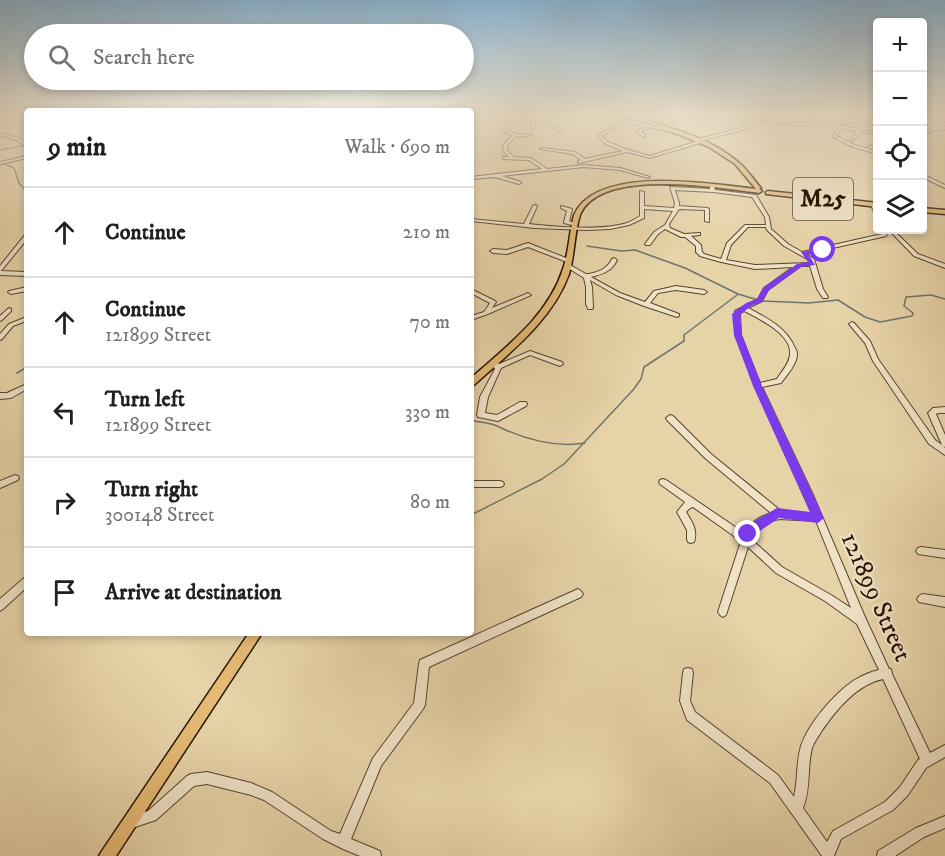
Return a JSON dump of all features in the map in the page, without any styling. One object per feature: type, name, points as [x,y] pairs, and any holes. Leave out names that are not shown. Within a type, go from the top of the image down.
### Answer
[{"type":"main road","points":[[722,154],[730,158],[763,190]]},
{"type":"main road","name":"M25","points":[[474,381],[496,364],[542,314],[555,295],[568,264],[578,212],[584,203],[613,188],[649,182],[763,190],[873,205]]},
{"type":"main road","points":[[927,209],[945,210]]},
{"type":"main road","points":[[107,856],[254,636]]},
{"type":"street","points":[[508,154],[513,158]]},
{"type":"street","points":[[576,154],[585,161]]},
{"type":"street","points":[[474,178],[565,166],[615,154]]},
{"type":"street","points":[[638,154],[649,157],[659,154]]},
{"type":"street","points":[[0,163],[24,158]]},
{"type":"street","points":[[504,158],[530,159],[545,169]]},
{"type":"street","points":[[565,166],[606,167],[648,177]]},
{"type":"street","points":[[492,175],[519,183]]},
{"type":"street","points":[[927,178],[945,187]]},
{"type":"street","points":[[648,244],[656,233],[666,226],[676,208],[672,188],[712,188],[753,195],[767,217],[767,226]]},
{"type":"street","points":[[474,220],[574,227],[625,226],[640,219],[643,207],[642,192]]},
{"type":"street","points":[[526,225],[535,206]]},
{"type":"street","points":[[562,207],[570,210],[566,222],[574,227]]},
{"type":"street","points":[[643,207],[706,209],[707,221]]},
{"type":"street","points":[[666,226],[672,232],[687,236],[699,246],[699,252],[702,255],[723,261],[755,267],[813,264]]},
{"type":"street","points":[[723,261],[729,244],[747,226],[767,226],[786,245],[803,253],[813,264],[820,289],[825,297]]},
{"type":"street","points":[[687,236],[698,234]]},
{"type":"street","points":[[803,253],[885,234]]},
{"type":"street","points":[[893,234],[916,255],[945,266]]},
{"type":"street","points":[[0,271],[24,240]]},
{"type":"street","points":[[493,251],[507,252],[528,245],[568,264],[585,277],[618,294],[676,315]]},
{"type":"street","points":[[585,277],[609,268],[614,260]]},
{"type":"street","points":[[743,308],[760,300],[768,287],[799,265]]},
{"type":"street","points":[[0,271],[24,274]]},
{"type":"street","points":[[585,277],[591,295],[588,302],[590,308]]},
{"type":"street","points":[[646,305],[656,292],[675,288],[704,291]]},
{"type":"street","points":[[11,292],[24,290]]},
{"type":"street","points":[[474,292],[492,300],[493,304],[486,313]]},
{"type":"street","points":[[474,317],[499,310],[528,295]]},
{"type":"street","points":[[743,308],[778,328],[790,343],[794,353],[791,363],[778,381],[758,386]]},
{"type":"street","name":"121899 Street","points":[[743,308],[736,314],[737,333],[758,386],[818,518],[861,621],[927,760]]},
{"type":"street","points":[[0,319],[9,310]]},
{"type":"street","points":[[0,338],[11,325],[24,320]]},
{"type":"street","points":[[852,324],[868,342],[875,359],[932,442],[945,452]]},
{"type":"street","points":[[523,404],[498,418],[481,415],[484,397],[496,364],[530,353],[560,364]]},
{"type":"street","points":[[0,404],[2,400],[0,397],[8,396],[24,388]]},
{"type":"street","points":[[945,410],[932,413],[945,444]]},
{"type":"street","points":[[670,418],[714,461],[777,513],[818,518]]},
{"type":"street","points":[[0,485],[15,478]]},
{"type":"street","points":[[663,482],[747,541],[779,570],[841,606],[861,621]]},
{"type":"street","points":[[474,484],[500,484]]},
{"type":"street","points":[[691,539],[691,529],[681,512],[687,505],[694,503]]},
{"type":"street","points":[[723,612],[748,534],[752,528],[777,513]]},
{"type":"street","points":[[921,551],[945,554]]},
{"type":"street","points":[[0,606],[24,584]]},
{"type":"street","points":[[343,843],[377,762],[419,705],[424,664],[578,594]]},
{"type":"street","points":[[922,599],[945,602]]},
{"type":"street","points":[[796,808],[801,795],[805,750],[812,735],[841,697],[859,684],[887,672]]},
{"type":"street","points":[[688,673],[685,701],[691,716],[767,772],[828,854]]},
{"type":"street","points":[[828,854],[832,841],[843,830],[897,800],[927,760],[945,751]]},
{"type":"street","points":[[128,823],[139,822],[152,816],[186,783],[199,777],[232,784],[268,796],[327,835],[375,856]]},
{"type":"street","points":[[886,855],[920,832],[945,822]]},
{"type":"waterway","points":[[5,164],[14,168],[19,183],[24,189]]},
{"type":"waterway","points":[[587,246],[621,251],[635,250],[685,268],[738,294],[758,300]]},
{"type":"waterway","points":[[583,443],[633,390],[641,379],[644,367],[684,341],[684,335],[737,295]]},
{"type":"waterway","points":[[763,301],[809,303],[838,300],[865,317],[880,322],[912,316],[913,313],[904,306],[906,297],[931,295],[945,299]]},
{"type":"waterway","points":[[17,373],[24,369]]},
{"type":"waterway","points":[[474,421],[492,424],[540,441],[563,444],[583,443]]},
{"type":"waterway","points":[[474,513],[542,479],[564,464],[583,443]]},
{"type":"route","points":[[748,534],[752,528],[777,513],[818,518],[758,386],[738,335],[736,314],[749,304],[758,302],[768,287],[777,283],[799,265],[813,264],[803,253],[823,250]]}]
